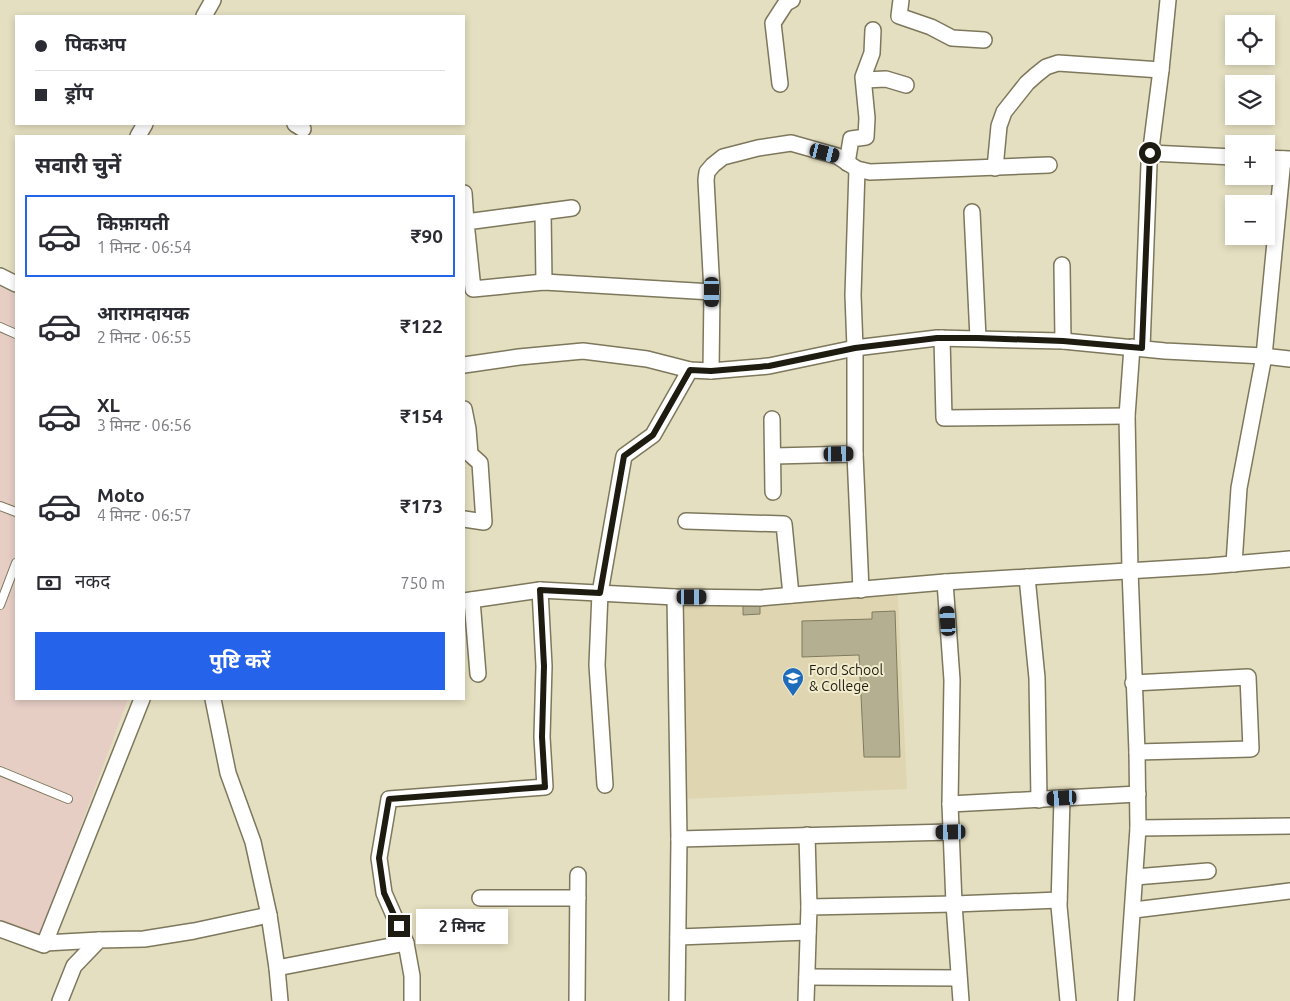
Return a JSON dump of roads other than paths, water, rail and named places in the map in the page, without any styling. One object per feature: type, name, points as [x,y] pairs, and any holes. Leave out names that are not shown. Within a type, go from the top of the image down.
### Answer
[{"type":"street","points":[[205,15],[213,0]]},
{"type":"street","points":[[780,84],[773,23],[786,3],[792,0]]},
{"type":"street","points":[[901,0],[899,16],[930,27],[952,38],[984,40]]},
{"type":"street","points":[[1126,1001],[1134,910],[1138,828],[1127,416],[1137,347],[1150,153],[1168,0]]},
{"type":"street","points":[[861,590],[855,454],[851,139],[866,137],[867,118],[864,80],[872,53],[873,30]]},
{"type":"street","points":[[995,168],[1000,126],[1004,112],[1027,83],[1046,66],[1058,63],[1161,70]]},
{"type":"street","points":[[864,80],[886,79],[906,84]]},
{"type":"street","points":[[711,371],[712,292],[706,180],[707,172],[723,157],[758,148],[791,143],[837,156],[852,166],[870,172],[885,173],[1050,165]]},
{"type":"street","points":[[1150,153],[1225,157]]},
{"type":"street","points":[[1234,564],[1239,488],[1264,356],[1286,159]]},
{"type":"street","points":[[572,208],[543,212],[465,216],[469,290],[544,282],[712,292]]},
{"type":"street","points":[[543,212],[544,282]]},
{"type":"street","points":[[972,212],[978,338]]},
{"type":"street","points":[[1062,265],[1063,341]]},
{"type":"street","points":[[0,276],[15,284]]},
{"type":"street","points":[[942,338],[944,418],[1127,416]]},
{"type":"street","points":[[465,365],[519,357],[583,351],[647,359],[690,370],[711,371],[769,366],[855,348],[942,338],[1063,341],[1165,351],[1290,359]]},
{"type":"street","points":[[604,785],[598,665],[600,593],[624,456],[653,435],[690,370]]},
{"type":"street","points":[[465,414],[470,454],[480,463],[484,522],[465,519]]},
{"type":"street","points":[[772,419],[773,492]]},
{"type":"street","points":[[774,456],[855,454]]},
{"type":"street","points":[[686,520],[784,524],[791,595]]},
{"type":"street","points":[[478,674],[468,600],[540,590],[676,597],[760,598],[945,582],[1290,559]]},
{"type":"street","points":[[1027,577],[1037,678],[1039,800]]},
{"type":"street","points":[[945,582],[952,680],[951,832],[958,978],[961,1001]]},
{"type":"street","points":[[412,1001],[412,976],[406,942],[384,893],[379,858],[389,799],[545,787],[542,737],[544,666],[540,590]]},
{"type":"street","points":[[676,597],[679,839],[677,1001]]},
{"type":"street","points":[[1133,683],[1248,677],[1251,749],[1137,752]]},
{"type":"street","points":[[45,944],[142,700]]},
{"type":"street","points":[[213,700],[228,773],[253,842],[269,915],[280,1001]]},
{"type":"street","points":[[950,804],[1138,794]]},
{"type":"street","points":[[1062,798],[1059,900],[1068,1001]]},
{"type":"street","points":[[1138,828],[1290,826]]},
{"type":"street","points":[[679,839],[951,832]]},
{"type":"street","points":[[806,1001],[809,907],[807,835]]},
{"type":"street","points":[[1135,877],[1208,871]]},
{"type":"street","points":[[577,1001],[578,875]]},
{"type":"street","points":[[1134,910],[1290,891]]},
{"type":"street","points":[[480,898],[578,898]]},
{"type":"street","points":[[809,907],[1059,900]]},
{"type":"street","points":[[0,929],[44,945],[99,940],[144,939],[194,931],[269,915]]},
{"type":"street","points":[[678,937],[808,932]]},
{"type":"street","points":[[60,1001],[74,966],[99,940]]},
{"type":"street","points":[[277,968],[406,942]]},
{"type":"street","points":[[807,977],[958,978]]},
{"type":"lane","points":[[0,327],[15,334]]},
{"type":"lane","points":[[0,506],[15,512]]},
{"type":"lane","points":[[0,604],[15,566]]},
{"type":"lane","points":[[0,771],[68,799]]},
{"type":"place","name":"Ford School & College","points":[[793,697]]}]
